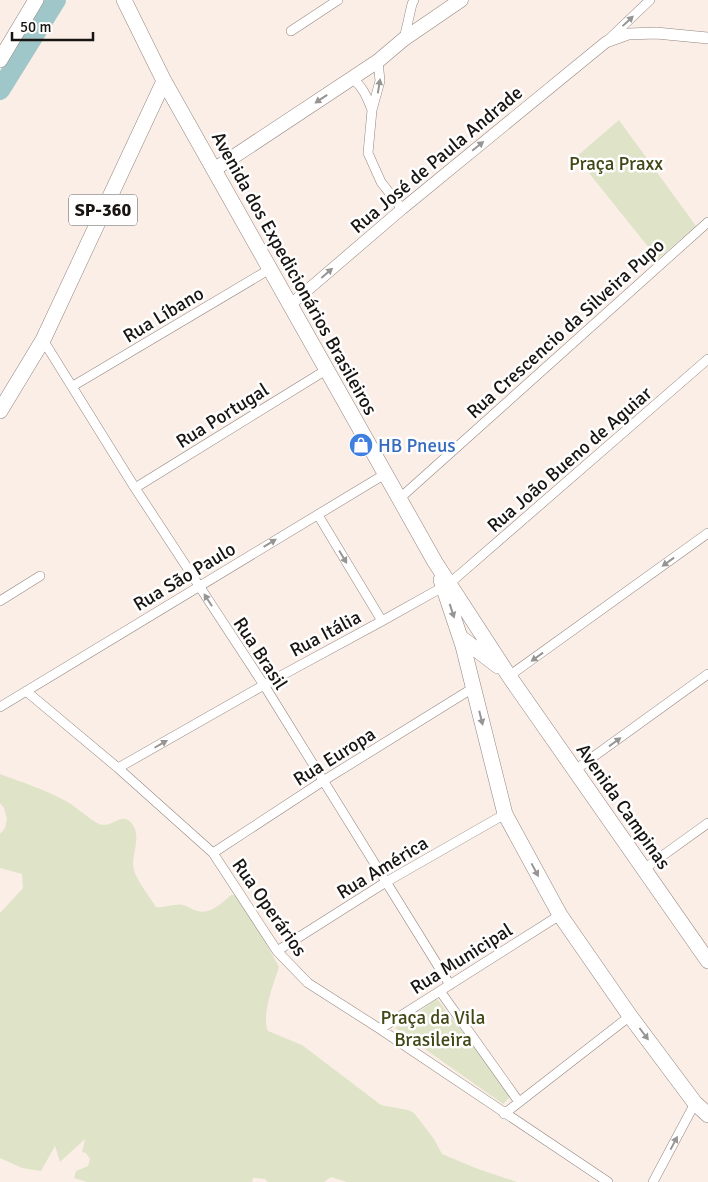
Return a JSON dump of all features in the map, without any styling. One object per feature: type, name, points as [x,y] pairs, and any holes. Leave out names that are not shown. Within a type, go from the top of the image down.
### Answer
[{"type":"main road","points":[[0,60],[36,0]]},
{"type":"main road","name":"Avenida dos Expedicionários Brasileiros","points":[[124,0],[164,81],[447,584]]},
{"type":"main road","points":[[215,169],[378,61],[404,39],[461,0]]},
{"type":"main road","name":"SP-360","points":[[0,411],[43,340],[164,81]]},
{"type":"main road","points":[[447,584],[505,814],[560,915],[630,1016],[695,1103],[708,1114]]},
{"type":"main road","name":"Avenida Campinas","points":[[447,584],[483,634],[508,675],[708,961]]},
{"type":"main road","points":[[460,637],[476,632],[483,634]]},
{"type":"main road","name":"Avenida Campinas","points":[[460,637],[508,675]]},
{"type":"street","points":[[291,31],[338,0]]},
{"type":"street","points":[[404,39],[414,0]]},
{"type":"street","points":[[606,42],[650,0]]},
{"type":"street","points":[[606,42],[628,34],[656,33],[708,38]]},
{"type":"street","name":"Rua José de Paula Andrade","points":[[290,305],[402,209],[606,42]]},
{"type":"street","points":[[378,61],[380,82],[372,110],[368,153],[381,182],[402,209]]},
{"type":"street","points":[[352,78],[365,92],[372,110]]},
{"type":"street","name":"Rua Crescencio da Silveira Pupo","points":[[399,499],[708,222]]},
{"type":"street","name":"Rua Líbano","points":[[73,386],[270,269]]},
{"type":"street","name":"Rua Brasil","points":[[43,340],[135,488],[264,685],[450,984]]},
{"type":"street","name":"Rua João Bueno de Aguiar","points":[[447,584],[708,359]]},
{"type":"street","name":"Rua Portugal","points":[[135,488],[326,370]]},
{"type":"street","name":"Rua São Paulo","points":[[0,707],[385,474]]},
{"type":"street","points":[[318,515],[382,621]]},
{"type":"street","points":[[508,675],[708,533]]},
{"type":"street","points":[[0,601],[40,576]]},
{"type":"street","name":"Rua Itália","points":[[118,768],[447,584]]},
{"type":"street","points":[[575,770],[708,674]]},
{"type":"street","name":"Rua Europa","points":[[213,853],[323,780],[473,688]]},
{"type":"street","name":"Rua Operários","points":[[26,691],[118,768],[213,853],[277,951],[308,983],[608,1182]]},
{"type":"street","name":"Rua América","points":[[277,951],[386,882],[505,814]]},
{"type":"street","points":[[644,870],[708,823]]},
{"type":"street","name":"Rua Municipal","points":[[380,1029],[560,915]]},
{"type":"street","points":[[440,991],[519,1102]]},
{"type":"street","points":[[504,1114],[630,1016]]},
{"type":"street","points":[[653,1182],[695,1103]]},
{"type":"green space","name":"Praça Praxx","points":[[619,120],[696,226],[658,259],[576,157]]},
{"type":"green space","points":[[0,774],[56,796],[99,824],[109,824],[121,819],[129,821],[133,825],[136,836],[133,859],[134,870],[156,907],[180,905],[202,912],[216,908],[231,895],[237,895],[243,901],[279,967],[267,1008],[266,1024],[268,1031],[302,1045],[381,1105],[408,1110],[414,1113],[434,1139],[442,1154],[517,1182],[347,1182],[331,1177],[324,1182],[268,1182],[265,1179],[253,1178],[252,1182],[87,1182],[74,1178],[76,1171],[88,1166],[90,1159],[86,1153],[82,1152],[85,1139],[60,1162],[55,1146],[41,1171],[22,1168],[0,1158],[0,913],[23,888],[22,874],[0,868],[0,834],[5,828],[7,819],[4,808],[0,803]]},
{"type":"green space","name":"Praça da Vila Brasileira","points":[[437,999],[512,1095],[503,1104],[395,1028]]},
{"type":"waterway","points":[[0,90],[56,0]]},
{"type":"place","name":"HB Pneus","points":[[361,445]]}]
